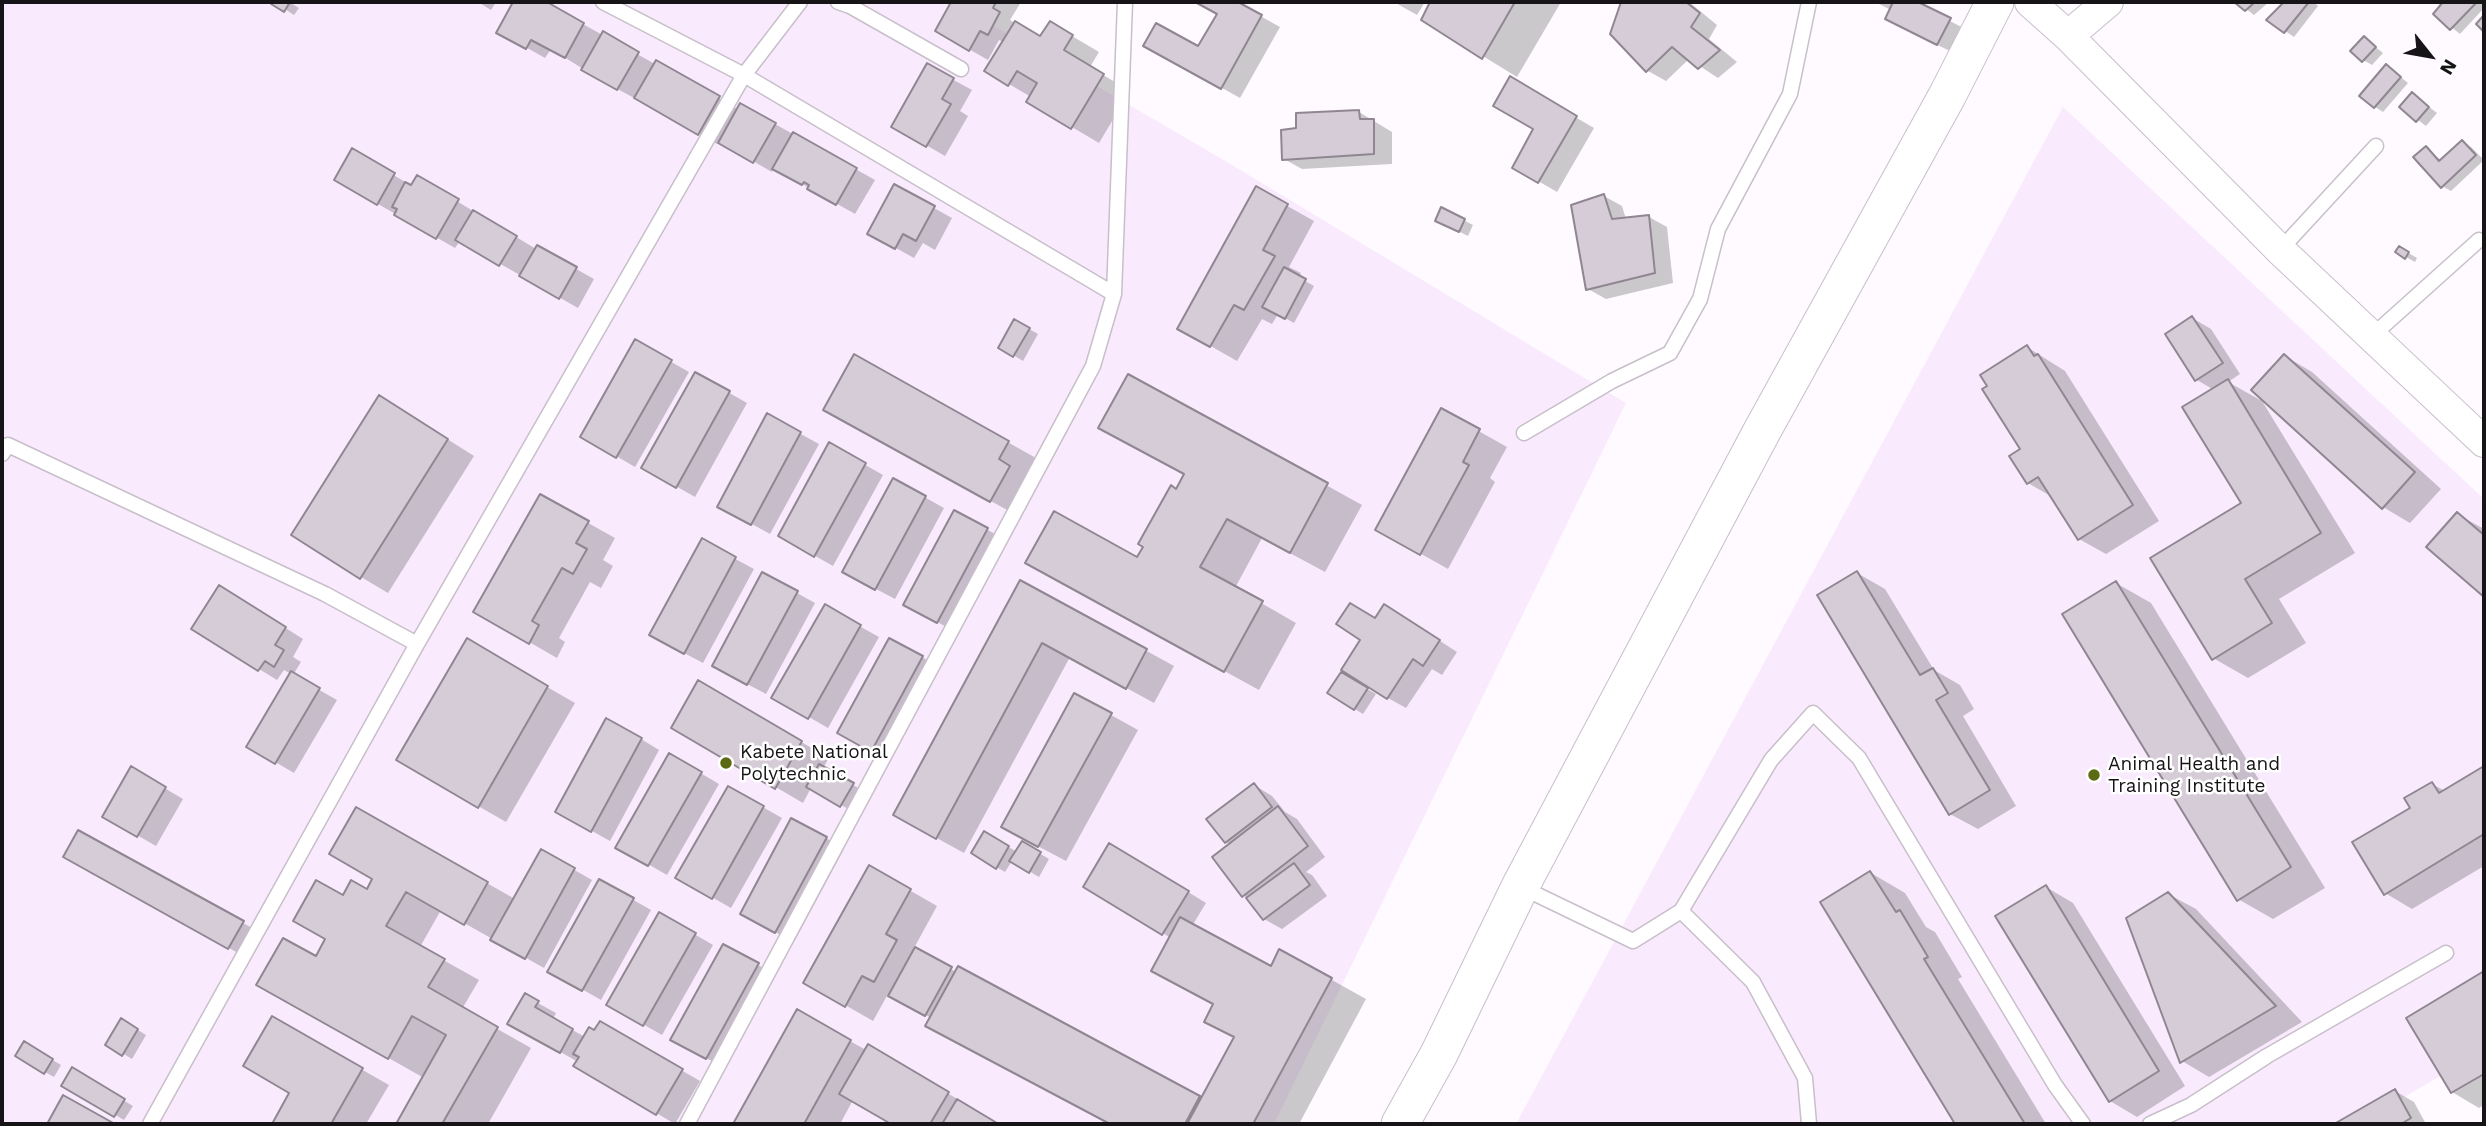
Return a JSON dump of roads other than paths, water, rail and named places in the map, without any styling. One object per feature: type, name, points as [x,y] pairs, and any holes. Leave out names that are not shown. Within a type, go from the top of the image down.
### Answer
[{"type":"street","points":[[1400,1124],[1439,1054],[1520,887],[1762,431],[1947,96],[1995,2]]},
{"type":"street","points":[[2030,2],[2068,36],[2280,250],[2484,442]]},
{"type":"street","points":[[2068,36],[2108,2]]},
{"type":"lane","points":[[603,2],[744,75],[1114,294]]},
{"type":"lane","points":[[150,1124],[417,644],[744,75],[800,2]]},
{"type":"lane","points":[[838,2],[850,6],[961,69]]},
{"type":"lane","points":[[687,1124],[1093,366],[1114,294],[1125,2]]},
{"type":"lane","points":[[1524,433],[1612,382],[1670,353],[1700,299],[1718,229],[1790,94],[1809,2]]},
{"type":"lane","points":[[2280,250],[2376,146]]},
{"type":"lane","points":[[2372,336],[2479,240]]},
{"type":"lane","points":[[2,454],[8,445],[325,594],[417,644]]},
{"type":"lane","points":[[1520,887],[1633,941],[1681,911],[1770,760],[1813,713],[1859,758],[2055,1085],[2083,1124]]},
{"type":"lane","points":[[1681,911],[1753,982],[1805,1078],[1810,1124]]},
{"type":"lane","points":[[2150,1124],[2191,1105],[2267,1056],[2446,953]]},
{"type":"place","name":"Kabete National Polytechnic","points":[[726,763]]},
{"type":"place","name":"Animal Health and Training Institute","points":[[2094,775]]}]
